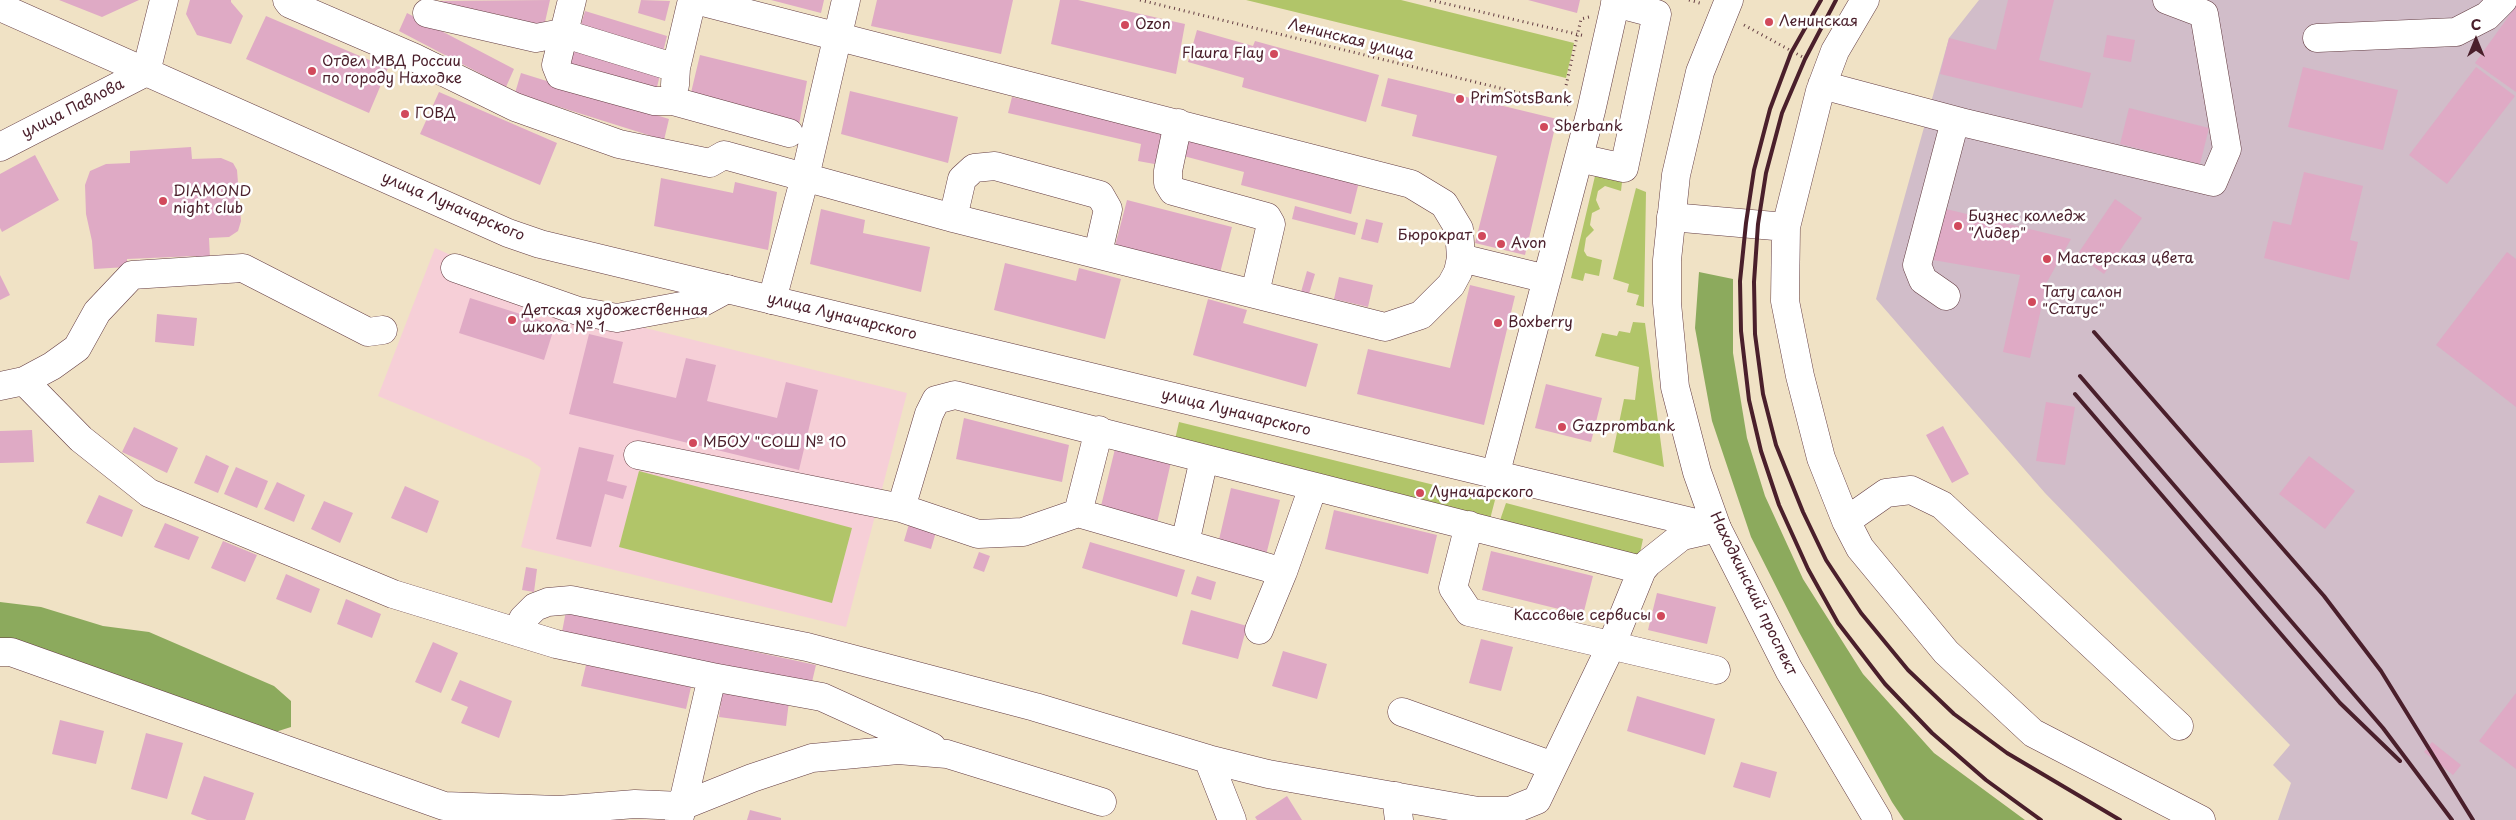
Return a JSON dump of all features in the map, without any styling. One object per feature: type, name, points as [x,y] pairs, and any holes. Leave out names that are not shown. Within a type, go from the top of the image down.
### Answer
[{"type":"street","points":[[146,72],[164,0]]},
{"type":"street","points":[[287,0],[290,4],[413,57],[515,107],[620,144],[710,163],[724,156],[953,218],[1098,252],[1385,327],[1421,315],[1434,304],[1451,285],[1461,258],[1458,229],[1444,204],[1410,184],[694,0],[676,68],[674,101]]},
{"type":"street","points":[[572,0],[562,33],[556,64],[560,75],[654,101],[674,101],[789,134]]},
{"type":"street","points":[[772,300],[805,177],[846,0]]},
{"type":"street","points":[[1865,0],[1852,19],[1826,75],[1786,227],[1785,301],[1800,376],[1822,458],[1846,521],[1860,548],[1946,652],[2032,733],[2201,820]]},
{"type":"street","points":[[1826,75],[1955,121],[2213,182],[2228,149],[2204,14],[2167,0]]},
{"type":"street","points":[[2317,38],[2456,32],[2487,16],[2503,0]]},
{"type":"street","points":[[1495,476],[1579,158],[1607,4],[1658,14],[1624,168],[1579,158]]},
{"type":"street","name":"улица Луначарского","points":[[0,7],[508,233],[540,244],[1495,476],[1717,528]]},
{"type":"street","name":"Находкинский проспект","points":[[1726,7],[1700,72],[1686,124],[1671,217],[1667,303],[1675,387],[1697,472],[1717,528],[1789,670],[1878,820]]},
{"type":"street","points":[[427,13],[536,38],[562,33],[676,68]]},
{"type":"street","name":"улица Павлова","points":[[0,147],[146,72]]},
{"type":"street","points":[[1946,296],[1923,280],[1917,265],[1955,121]]},
{"type":"street","points":[[1178,123],[1168,171],[1168,182],[1173,191],[1267,217],[1271,224],[1255,293]]},
{"type":"street","points":[[953,218],[962,179],[974,168],[995,166],[1100,195],[1108,209],[1098,252]]},
{"type":"street","points":[[1671,217],[1786,227]]},
{"type":"street","points":[[1461,258],[1547,279]]},
{"type":"street","points":[[383,330],[368,332],[243,268],[132,275],[97,312],[76,348],[52,366],[12,383],[81,440],[149,492],[393,594],[556,644],[712,678],[822,697],[947,754],[1102,802]]},
{"type":"street","points":[[455,268],[578,311],[617,318],[703,302],[728,289]]},
{"type":"street","points":[[902,508],[929,414],[936,400],[945,396],[955,395],[1099,430],[1204,459],[1642,570]]},
{"type":"street","points":[[1078,514],[1099,430]]},
{"type":"street","points":[[638,455],[902,508],[978,534],[1023,532],[1078,514],[1283,572]]},
{"type":"street","points":[[1186,543],[1204,459]]},
{"type":"street","points":[[1259,630],[1283,572],[1313,487]]},
{"type":"street","points":[[1846,521],[1886,493],[1911,490],[1942,505],[2179,726]]},
{"type":"street","points":[[1469,525],[1453,588],[1469,612],[1716,670]]},
{"type":"street","points":[[517,632],[523,619],[535,607],[548,602],[571,600],[807,647],[1035,707],[1208,759],[1398,808],[1510,811],[1537,800],[1611,646],[1642,570],[1648,562],[1682,536],[1717,528]]},
{"type":"street","points":[[0,652],[11,652],[444,806],[559,810],[635,804],[680,813],[752,778],[812,758],[898,750],[947,754]]},
{"type":"street","points":[[680,813],[712,678]]},
{"type":"street","points":[[1402,712],[1553,766]]},
{"type":"street","points":[[1208,759],[1232,820]]},
{"type":"path","name":"Ленинская улица","points":[[1140,0],[1558,102],[1563,99],[1581,18],[1589,16],[1607,4]]},
{"type":"path","points":[[1430,0],[1573,33]]},
{"type":"path","points":[[1689,0],[1726,7],[1826,75]]},
{"type":"shaded area","points":[[1979,0],[2516,0],[2516,820],[2278,820],[2291,783],[2273,765],[2290,745],[2045,493],[1876,299],[1949,38]]},
{"type":"shaded area","name":"МБОУ \"СОШ № 10","points":[[435,248],[573,310],[907,393],[846,627],[521,547],[541,468],[529,459],[378,396]]},
{"type":"green space","points":[[1246,0],[1401,0],[1574,43],[1566,78]]},
{"type":"green space","points":[[1595,176],[1622,182],[1621,191],[1605,186],[1598,191],[1596,200],[1600,209],[1592,213],[1590,225],[1594,230],[1586,238],[1584,251],[1587,256],[1602,260],[1599,276],[1585,273],[1583,281],[1571,278]]},
{"type":"green space","points":[[1636,188],[1646,192],[1644,307],[1636,305],[1639,295],[1627,292],[1629,284],[1613,279]]},
{"type":"green space","points":[[1699,272],[1733,279],[1733,353],[1747,438],[1765,496],[1803,579],[1863,674],[1934,753],[2025,820],[1904,820],[1892,802],[1799,632],[1751,537],[1712,421],[1695,328]]},
{"type":"green space","points":[[1633,322],[1645,323],[1664,467],[1613,452],[1624,399],[1635,400],[1639,367],[1595,356],[1602,333],[1617,336],[1619,331],[1630,333]]},
{"type":"green space","points":[[1179,422],[1495,500],[1489,523],[1174,444]]},
{"type":"green space","points":[[639,471],[852,528],[832,603],[619,547]]},
{"type":"green space","points":[[1506,503],[1643,539],[1640,553],[1631,558],[1498,526]]},
{"type":"green space","points":[[0,602],[41,607],[103,626],[149,632],[274,686],[291,701],[291,727],[269,734],[53,652],[0,642]]},
{"type":"building","points":[[59,0],[139,0],[102,17]]},
{"type":"building","points":[[190,0],[231,0],[243,16],[231,44],[197,35],[186,14]]},
{"type":"building","points":[[550,0],[543,31],[512,25],[514,18],[435,1]]},
{"type":"building","points":[[641,0],[670,1],[665,21],[638,13]]},
{"type":"building","points":[[771,0],[824,0],[821,13]]},
{"type":"building","points":[[877,0],[1013,0],[1001,54],[871,26]]},
{"type":"building","points":[[1060,0],[1078,0],[1185,24],[1176,74],[1051,44]]},
{"type":"building","points":[[1528,0],[1580,0],[1577,13]]},
{"type":"building","points":[[2008,0],[2054,0],[2039,60],[2091,73],[2082,108],[1940,74],[1949,38],[1996,50]]},
{"type":"building","points":[[2516,6],[2516,92],[2475,63]]},
{"type":"building","points":[[585,11],[667,36],[662,56],[579,31]]},
{"type":"building","points":[[407,13],[514,69],[506,87],[399,31]]},
{"type":"building","points":[[266,16],[388,68],[369,113],[246,59]]},
{"type":"building","points":[[1197,30],[1253,46],[1255,41],[1379,75],[1366,122],[1242,87],[1244,78],[1188,62]]},
{"type":"building","points":[[2107,35],[2135,40],[2131,62],[2103,57]]},
{"type":"building","points":[[572,44],[661,71],[656,91],[566,64]]},
{"type":"building","points":[[700,55],[807,81],[798,130],[689,101]]},
{"type":"building","points":[[2303,67],[2398,90],[2383,150],[2288,127]]},
{"type":"building","points":[[2476,67],[2515,96],[2447,184],[2409,155]]},
{"type":"building","points":[[521,73],[669,119],[664,140],[515,93]]},
{"type":"building","points":[[1388,78],[1557,119],[1525,255],[1475,243],[1497,156],[1412,136],[1417,115],[1381,106]]},
{"type":"building","points":[[850,91],[958,117],[948,163],[841,134]]},
{"type":"building","points":[[439,92],[557,143],[540,185],[420,134]]},
{"type":"building","points":[[1012,97],[1145,126],[1169,123],[1160,165],[1138,161],[1141,144],[1008,113]]},
{"type":"building","points":[[2129,108],[2209,128],[2200,164],[2120,144]]},
{"type":"building","points":[[1182,131],[1360,178],[1351,214],[1241,185],[1244,172],[1176,154]]},
{"type":"building","name":"DIAMOND night club","points":[[191,147],[192,159],[221,158],[233,163],[237,170],[241,221],[238,231],[229,237],[209,238],[210,258],[196,259],[196,256],[127,259],[127,267],[94,269],[92,241],[86,214],[85,185],[90,171],[106,164],[130,163],[130,151]]},
{"type":"building","points":[[35,155],[59,200],[2,232],[0,228],[0,174]]},
{"type":"building","points":[[2304,172],[2363,186],[2350,240],[2358,242],[2349,280],[2264,258],[2273,221],[2291,225]]},
{"type":"building","points":[[661,178],[733,193],[735,182],[777,192],[768,250],[654,226]]},
{"type":"building","points":[[2115,199],[2142,218],[2104,274],[2077,255]]},
{"type":"building","points":[[1127,200],[1232,227],[1220,273],[1115,246]]},
{"type":"building","points":[[1295,206],[1358,223],[1355,235],[1292,219]]},
{"type":"building","points":[[821,209],[865,220],[863,233],[930,247],[921,292],[810,264]]},
{"type":"building","points":[[1946,209],[2071,239],[2047,282],[2030,358],[2003,352],[2020,275],[1933,260]]},
{"type":"building","points":[[1366,219],[1383,223],[1378,243],[1361,239]]},
{"type":"building","points":[[2507,252],[2516,259],[2516,407],[2436,345]]},
{"type":"building","points":[[1005,263],[1076,281],[1079,268],[1121,279],[1105,339],[994,310]]},
{"type":"building","points":[[1307,271],[1315,274],[1309,294],[1301,292]]},
{"type":"building","points":[[0,275],[10,295],[0,300]]},
{"type":"building","points":[[1339,277],[1373,285],[1368,307],[1334,299]]},
{"type":"building","points":[[1470,285],[1515,296],[1484,425],[1357,394],[1368,349],[1450,368]]},
{"type":"building","points":[[470,298],[555,325],[544,360],[459,333]]},
{"type":"building","points":[[1208,299],[1247,310],[1243,323],[1318,344],[1306,387],[1193,355]]},
{"type":"building","points":[[157,314],[197,318],[194,346],[155,342]]},
{"type":"building","points":[[589,334],[623,342],[613,383],[676,398],[686,358],[716,365],[707,401],[777,418],[786,382],[818,390],[799,470],[569,414]]},
{"type":"building","points":[[1546,384],[1602,398],[1591,442],[1535,428]]},
{"type":"building","points":[[2046,402],[2075,407],[2065,465],[2036,461]]},
{"type":"building","points":[[964,418],[1069,445],[1062,482],[956,459]]},
{"type":"building","points":[[1943,426],[1969,474],[1952,483],[1926,435]]},
{"type":"building","points":[[134,427],[178,448],[167,473],[122,452]]},
{"type":"building","points":[[32,430],[34,462],[0,463],[0,431]]},
{"type":"building","points":[[579,447],[614,455],[607,481],[627,486],[623,499],[605,494],[591,547],[556,539]]},
{"type":"building","points":[[1115,449],[1171,462],[1157,523],[1100,510]]},
{"type":"building","points":[[206,455],[229,466],[218,493],[194,483]]},
{"type":"building","points":[[2309,456],[2355,491],[2325,529],[2279,494]]},
{"type":"building","points":[[236,467],[268,481],[257,508],[224,494]]},
{"type":"building","points":[[277,482],[305,495],[294,522],[264,509]]},
{"type":"building","points":[[405,486],[439,501],[427,533],[391,518]]},
{"type":"building","points":[[1231,488],[1280,500],[1266,555],[1218,544]]},
{"type":"building","points":[[99,495],[133,510],[122,537],[86,523]]},
{"type":"building","points":[[324,501],[353,513],[340,543],[311,529]]},
{"type":"building","points":[[1334,510],[1437,535],[1428,574],[1325,549]]},
{"type":"building","points":[[165,523],[199,537],[189,560],[154,547]]},
{"type":"building","points":[[909,524],[936,532],[931,549],[904,541]]},
{"type":"building","points":[[223,541],[257,555],[245,582],[211,568]]},
{"type":"building","points":[[1090,542],[1185,570],[1177,597],[1082,568]]},
{"type":"building","points":[[1491,551],[1593,576],[1583,615],[1482,590]]},
{"type":"building","points":[[979,552],[990,556],[984,572],[973,568]]},
{"type":"building","points":[[526,567],[537,569],[534,592],[522,590]]},
{"type":"building","points":[[286,574],[320,589],[311,613],[276,599]]},
{"type":"building","points":[[1197,576],[1216,582],[1211,600],[1191,594]]},
{"type":"building","points":[[1657,593],[1716,607],[1707,644],[1648,630]]},
{"type":"building","points":[[346,599],[381,614],[372,638],[337,624]]},
{"type":"building","points":[[1191,610],[1247,626],[1238,659],[1182,644]]},
{"type":"building","points":[[566,611],[816,665],[811,686],[562,632]]},
{"type":"building","points":[[1481,639],[1513,647],[1501,691],[1469,683]]},
{"type":"building","points":[[433,642],[458,653],[441,693],[415,682]]},
{"type":"building","points":[[1283,651],[1327,664],[1317,699],[1272,686]]},
{"type":"building","points":[[586,665],[691,687],[686,709],[581,686]]},
{"type":"building","points":[[460,680],[512,701],[499,738],[461,723],[468,707],[451,700]]},
{"type":"building","points":[[722,692],[789,701],[786,726],[719,717]]},
{"type":"building","points":[[2516,693],[2516,769],[2479,741]]},
{"type":"building","points":[[1637,696],[1715,719],[1705,755],[1627,731]]},
{"type":"building","points":[[60,720],[104,731],[96,764],[52,754]]},
{"type":"building","points":[[146,733],[183,743],[167,799],[131,789]]},
{"type":"building","points":[[2432,742],[2461,765],[2453,775],[2424,752]]},
{"type":"building","points":[[1741,762],[1777,772],[1770,798],[1733,787]]},
{"type":"building","points":[[204,776],[254,793],[245,820],[207,820],[191,814]]},
{"type":"building","points":[[1287,796],[1302,820],[1257,820],[1255,817]]},
{"type":"building","points":[[750,810],[781,818],[781,820],[747,820]]},
{"type":"railway","points":[[1821,0],[1791,53],[1770,109],[1754,170],[1746,223],[1740,281],[1741,331],[1749,400],[1761,451],[1779,505],[1808,569],[1838,623],[1885,684],[1932,733],[1986,780],[2041,820]]},
{"type":"railway","points":[[1836,0],[1805,59],[1782,113],[1766,173],[1758,224],[1754,282],[1755,334],[1763,394],[1776,445],[1803,512],[1826,560],[1861,613],[1908,670],[1954,714],[2007,753],[2120,820]]},
{"type":"railway","points":[[2094,332],[2324,596],[2381,671],[2473,820]]},
{"type":"railway","points":[[2080,376],[2383,728],[2452,820]]},
{"type":"railway","points":[[2075,394],[2340,703],[2400,761]]},
{"type":"place","name":"Ленинская","points":[[1769,22]]},
{"type":"place","name":"Ozon","points":[[1125,25]]},
{"type":"place","name":"Flaura Flay","points":[[1274,54]]},
{"type":"place","name":"Отдел МВД России по городу Находке","points":[[312,71]]},
{"type":"place","name":"PrimSotsBank","points":[[1460,99]]},
{"type":"place","name":"ГОВД","points":[[405,114]]},
{"type":"place","name":"Sberbank","points":[[1544,127]]},
{"type":"place","name":"DIAMOND night club","points":[[163,201]]},
{"type":"place","name":"Бизнес колледж \"Лидер\"","points":[[1958,226]]},
{"type":"place","name":"Бюрократ","points":[[1482,236]]},
{"type":"place","name":"Avon","points":[[1501,244]]},
{"type":"place","name":"Мастерская цвета","points":[[2047,259]]},
{"type":"place","name":"Тату салон \"Статус\"","points":[[2032,302]]},
{"type":"place","name":"Детская художественная школа № 1","points":[[512,320]]},
{"type":"place","name":"Boxberry","points":[[1498,323]]},
{"type":"place","name":"Gazprombank","points":[[1562,427]]},
{"type":"place","name":"МБОУ \"СОШ № 10","points":[[693,443]]},
{"type":"place","name":"Луначарского","points":[[1420,493]]},
{"type":"place","name":"Кассовые сервисы","points":[[1661,616]]}]
